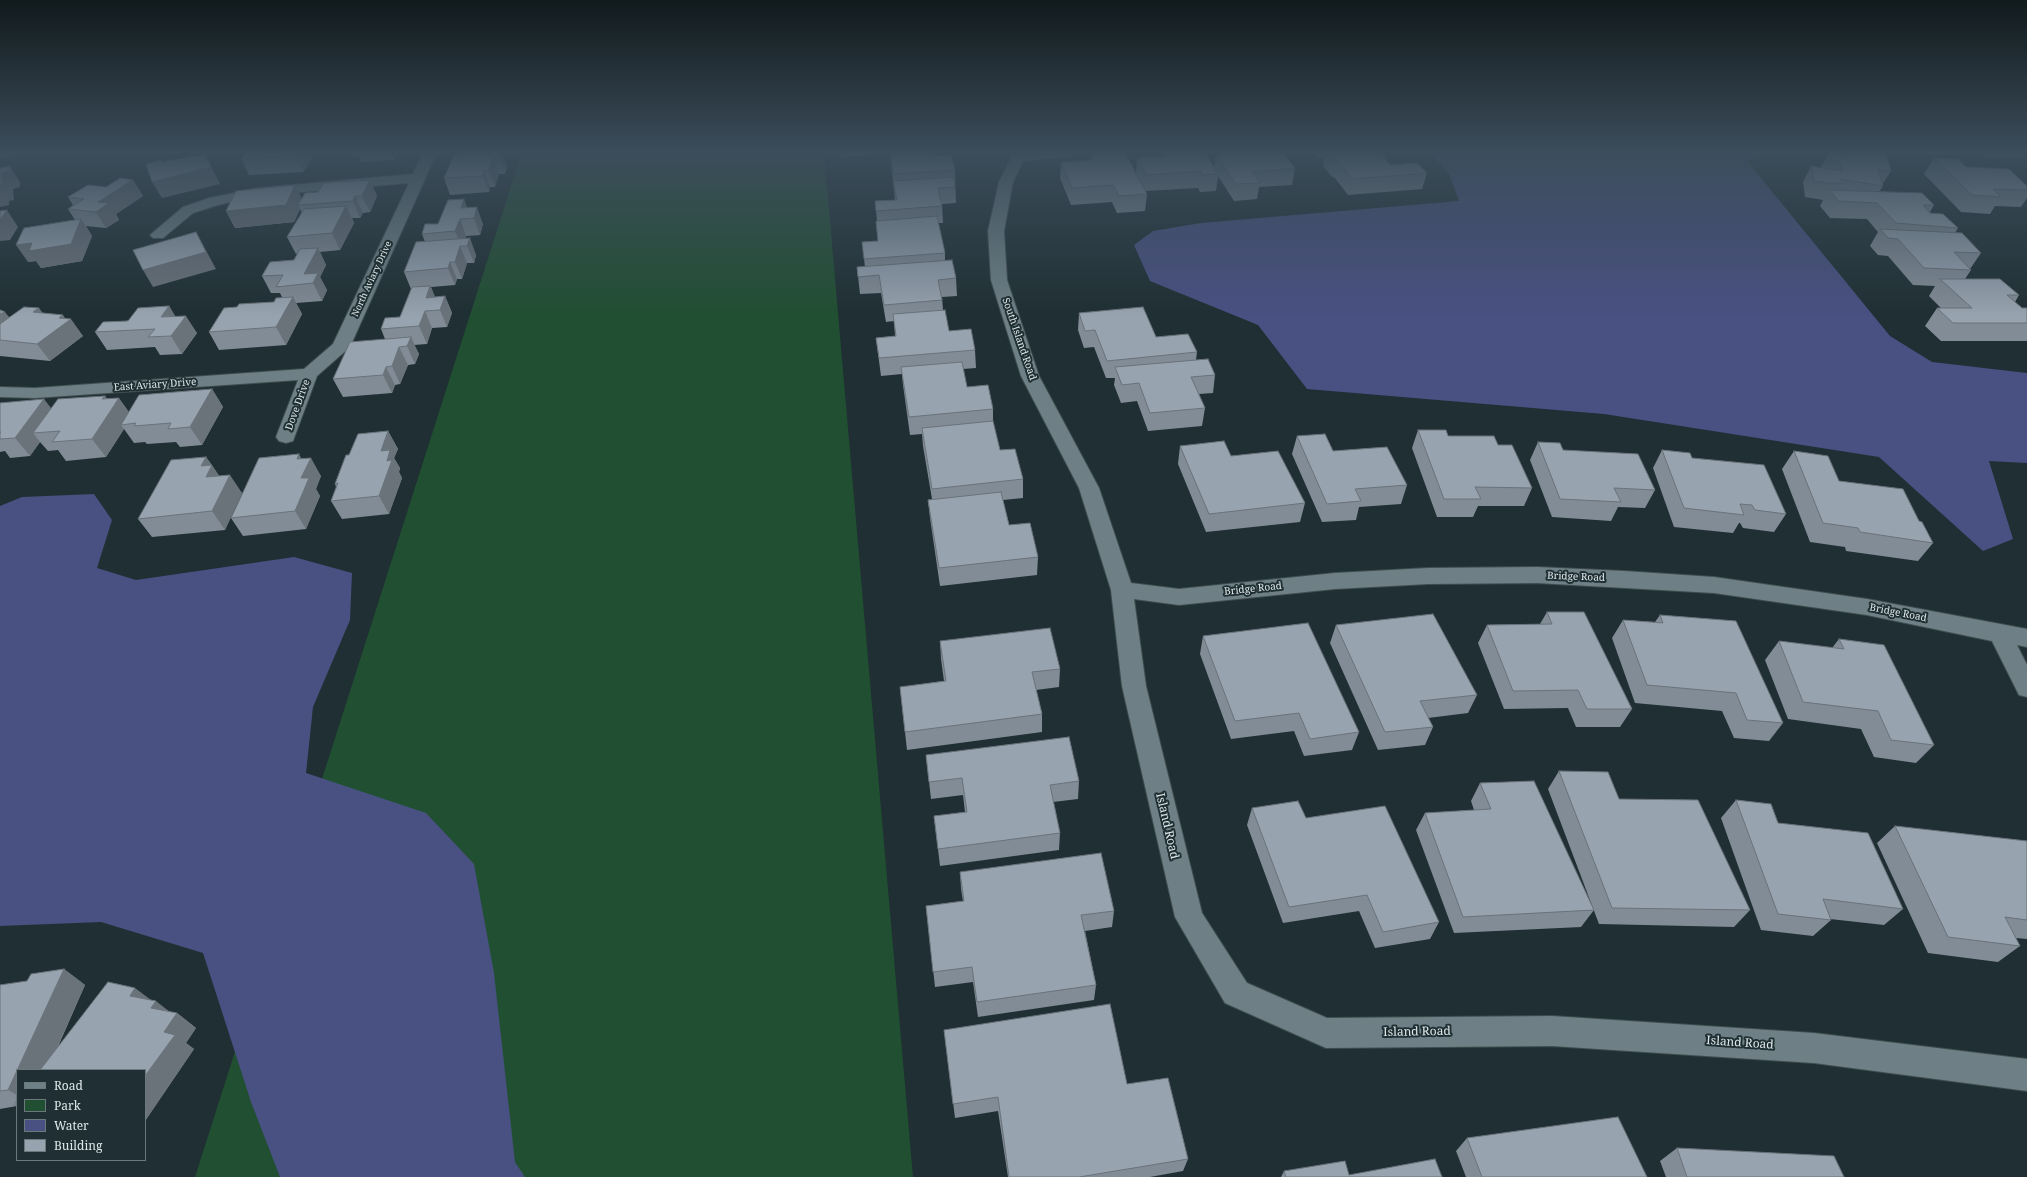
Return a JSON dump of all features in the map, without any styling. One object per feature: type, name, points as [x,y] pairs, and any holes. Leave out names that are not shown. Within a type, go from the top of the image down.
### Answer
[{"type":"street","points":[[158,235],[188,210],[197,207]]},
{"type":"street","name":"North Aviary Drive","points":[[309,374],[341,346],[405,207]]},
{"type":"street","name":"South Island Road","points":[[1001,207],[996,231],[999,280],[1030,376],[1090,488],[1122,590]]},
{"type":"street","name":"East Aviary Drive","points":[[0,392],[35,392],[309,374]]},
{"type":"street","name":"Dove Drive","points":[[286,437],[309,374]]},
{"type":"street","name":"Bridge Road","points":[[1122,590],[1179,597],[1335,581],[1428,576],[1537,575],[1624,578],[1714,585],[1867,607],[2000,634],[2027,638]]},
{"type":"street","name":"Island Road","points":[[1122,590],[1134,686],[1189,917],[1236,993],[1326,1033],[1552,1031],[1814,1048],[2027,1075]]},
{"type":"street","points":[[2000,634],[2027,688]]},
{"type":"green space","points":[[504,207],[829,207],[913,1177],[195,1177]]},
{"type":"water","points":[[1389,207],[1785,207],[1890,336],[1932,362],[2027,373],[2027,463],[1989,461],[2013,539],[1983,551],[1879,457],[1604,414],[1307,389],[1258,325],[1150,281],[1134,245],[1153,231],[1201,223]]},
{"type":"water","points":[[94,494],[112,520],[97,568],[136,580],[294,557],[352,573],[350,620],[313,707],[306,773],[426,813],[474,864],[494,973],[515,1162],[525,1177],[280,1177],[251,1102],[203,953],[101,922],[0,926],[0,506],[22,497]]},
{"type":"building","points":[[71,207],[103,207],[96,212],[68,209]]},
{"type":"building","points":[[228,207],[267,207],[226,211]]},
{"type":"building","points":[[346,207],[332,233],[287,237],[304,209]]},
{"type":"building","points":[[445,207],[477,207],[474,218],[460,219],[455,231],[422,234],[425,224],[438,224]]},
{"type":"building","points":[[876,207],[930,207],[876,211]]},
{"type":"building","points":[[1881,207],[1925,207],[1930,213],[1943,214],[1958,228],[1896,223]]},
{"type":"building","points":[[7,210],[0,220],[0,211]]},
{"type":"building","points":[[937,216],[945,253],[864,259],[862,242],[878,241],[876,221]]},
{"type":"building","points":[[81,219],[71,244],[29,251],[32,243],[16,245],[24,228]]},
{"type":"building","points":[[1880,229],[1962,233],[1981,253],[1954,252],[1971,270],[1924,268],[1898,239],[1888,238]]},
{"type":"building","points":[[196,232],[206,252],[143,270],[133,250]]},
{"type":"building","points":[[470,238],[467,246],[460,246],[455,262],[450,262],[448,268],[404,272],[416,242]]},
{"type":"building","points":[[318,248],[304,274],[318,273],[313,283],[276,287],[283,275],[262,276],[270,262],[294,260],[300,249]]},
{"type":"building","points":[[952,260],[956,278],[938,280],[942,300],[884,305],[879,275],[858,277],[857,267]]},
{"type":"building","points":[[1940,279],[2000,279],[2019,295],[2007,295],[2022,308],[2027,308],[2027,323],[1953,323],[1937,308],[1972,308]]},
{"type":"building","points":[[430,286],[426,298],[445,296],[440,310],[425,311],[419,326],[381,329],[385,318],[400,317],[412,287]]},
{"type":"building","points":[[293,297],[276,327],[209,332],[224,308],[237,307],[239,304],[274,302],[276,298]]},
{"type":"building","points":[[169,306],[161,317],[186,316],[171,336],[148,337],[155,329],[95,332],[103,322],[128,321],[138,308]]},
{"type":"building","points":[[24,307],[39,308],[33,312],[63,315],[59,318],[71,319],[37,344],[0,340],[0,324]]},
{"type":"building","points":[[1143,307],[1156,337],[1188,334],[1197,352],[1107,361],[1095,330],[1085,331],[1079,313]]},
{"type":"building","points":[[945,310],[949,331],[971,329],[975,350],[879,358],[876,338],[896,336],[893,314]]},
{"type":"building","points":[[411,337],[407,346],[399,347],[392,366],[386,367],[383,375],[333,379],[350,342]]},
{"type":"building","points":[[1208,359],[1215,375],[1191,377],[1205,408],[1150,413],[1139,383],[1122,385],[1115,367]]},
{"type":"building","points":[[962,362],[967,387],[988,385],[993,409],[909,417],[901,367]]},
{"type":"building","points":[[212,389],[190,427],[168,429],[171,423],[134,426],[136,423],[121,425],[139,395]]},
{"type":"building","points":[[105,396],[102,399],[119,398],[92,439],[52,442],[60,431],[33,433],[58,399]]},
{"type":"building","points":[[44,399],[15,438],[0,439],[0,403]]},
{"type":"building","points":[[993,421],[1000,450],[1015,449],[1023,479],[932,489],[922,428]]},
{"type":"building","points":[[1418,430],[1446,430],[1448,436],[1494,436],[1498,445],[1512,445],[1532,488],[1475,487],[1481,499],[1444,499]]},
{"type":"building","points":[[388,431],[381,451],[390,450],[387,461],[392,460],[379,496],[331,501],[338,483],[335,484],[346,455],[349,455],[358,434]]},
{"type":"building","points":[[1325,434],[1333,451],[1387,447],[1407,485],[1355,489],[1361,501],[1327,504],[1297,436]]},
{"type":"building","points":[[1224,441],[1231,456],[1278,451],[1305,503],[1209,514],[1180,446]]},
{"type":"building","points":[[1538,442],[1560,443],[1563,450],[1638,454],[1655,490],[1614,488],[1621,502],[1560,499]]},
{"type":"building","points":[[1662,450],[1690,453],[1692,458],[1764,465],[1786,514],[1755,510],[1752,505],[1740,504],[1744,515],[1684,508]]},
{"type":"building","points":[[1794,451],[1828,456],[1839,481],[1903,489],[1919,521],[1922,522],[1933,543],[1860,532],[1858,528],[1823,523]]},
{"type":"building","points":[[299,454],[297,459],[311,458],[301,478],[309,478],[295,511],[231,518],[259,458]]},
{"type":"building","points":[[206,457],[201,466],[212,465],[206,477],[230,475],[212,511],[138,519],[171,460]]},
{"type":"building","points":[[1001,492],[1009,525],[1030,523],[1038,557],[939,568],[928,500]]},
{"type":"building","points":[[1547,612],[1584,612],[1632,709],[1587,709],[1578,690],[1513,691],[1487,625],[1552,624]]},
{"type":"building","points":[[1433,614],[1477,695],[1420,701],[1433,727],[1385,732],[1336,625]]},
{"type":"building","points":[[1660,615],[1736,621],[1783,723],[1747,720],[1736,693],[1647,685],[1623,620],[1663,623]]},
{"type":"building","points":[[1308,623],[1359,732],[1310,739],[1299,713],[1235,721],[1203,636]]},
{"type":"building","points":[[1050,628],[1060,669],[1032,672],[1042,714],[905,732],[900,687],[946,681],[940,641]]},
{"type":"building","points":[[1839,639],[1884,645],[1934,745],[1891,740],[1878,711],[1803,702],[1779,641],[1844,649]]},
{"type":"building","points":[[1069,737],[1079,781],[1050,785],[1060,833],[938,849],[934,816],[967,812],[962,778],[929,782],[926,755]]},
{"type":"building","points":[[1559,771],[1608,772],[1619,799],[1698,800],[1750,910],[1612,908]]},
{"type":"building","points":[[1534,781],[1594,910],[1463,917],[1425,813],[1491,809],[1480,783]]},
{"type":"building","points":[[1736,800],[1771,804],[1778,823],[1868,833],[1903,909],[1823,899],[1831,920],[1778,914]]},
{"type":"building","points":[[1298,801],[1306,818],[1385,806],[1439,922],[1383,932],[1367,895],[1289,907],[1252,808]]},
{"type":"building","points":[[1895,826],[2027,841],[2027,920],[2005,917],[2020,946],[1948,937]]},
{"type":"building","points":[[1101,853],[1114,911],[1081,915],[1096,985],[977,1002],[972,967],[933,972],[926,906],[964,901],[960,872]]},
{"type":"building","points":[[64,969],[18,1069],[16,1069],[16,1073],[8,1090],[0,1091],[0,985],[27,981],[31,974]]},
{"type":"building","points":[[108,982],[135,988],[130,996],[156,1001],[151,1008],[177,1013],[164,1032],[175,1035],[146,1075],[146,1069],[41,1069]]},
{"type":"building","points":[[1110,1004],[1127,1084],[1168,1078],[1188,1159],[1079,1177],[1009,1177],[998,1097],[953,1104],[944,1030]]},
{"type":"building","points":[[1618,1117],[1647,1177],[1482,1177],[1467,1138]]},
{"type":"building","points":[[1677,1148],[1834,1156],[1844,1177],[1687,1177]]},
{"type":"building","points":[[1435,1159],[1442,1177],[1286,1177],[1284,1171],[1345,1161],[1349,1175]]}]
